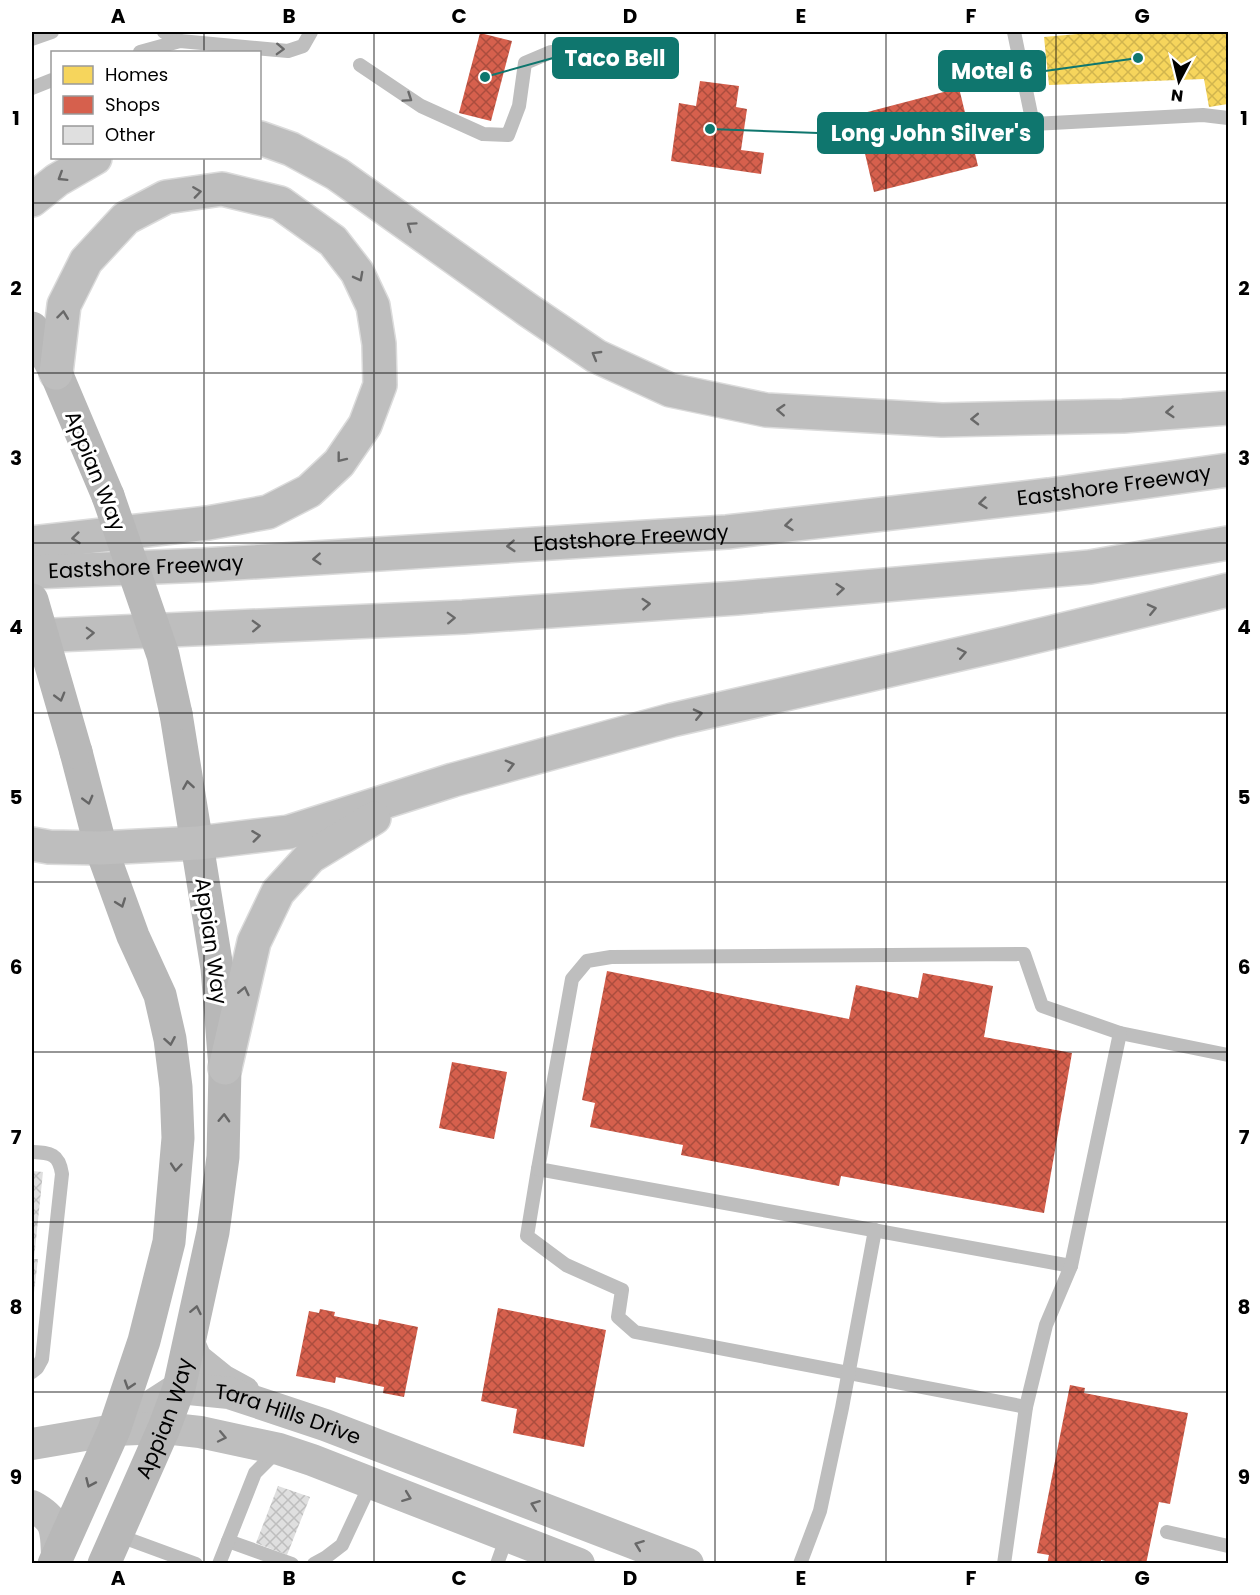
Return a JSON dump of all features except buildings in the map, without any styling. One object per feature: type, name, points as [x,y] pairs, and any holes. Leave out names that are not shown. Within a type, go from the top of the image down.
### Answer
[{"type":"highway","points":[[261,138],[291,149],[337,174],[596,356],[670,390],[766,410],[942,420],[1123,416],[1228,408]]},
{"type":"highway","points":[[32,200],[57,180],[93,159]]},
{"type":"highway","points":[[32,543],[208,523],[268,512],[309,490],[339,463],[366,425],[380,385],[379,344],[373,306],[357,272],[333,241],[280,203],[222,189],[166,197],[126,218],[86,261],[64,305],[56,374]]},
{"type":"highway","name":"Eastshore Freeway","points":[[32,572],[204,566],[727,532],[1049,495],[1228,470]]},
{"type":"highway","points":[[32,636],[463,617],[749,597],[1090,567],[1228,543]]},
{"type":"highway","points":[[32,844],[49,847],[101,848],[198,843],[289,832],[453,780],[672,720],[1228,590]]},
{"type":"highway","points":[[225,1068],[254,942],[278,892],[310,857],[384,813],[453,780]]},
{"type":"main road","name":"Appian Way","points":[[32,328],[56,374],[108,496],[163,656],[177,714],[217,968],[225,1068],[222,1157],[214,1221],[189,1342],[178,1388],[164,1428],[110,1549]]},
{"type":"main road","name":"Appian Way","points":[[32,600],[101,848],[133,936],[160,995],[170,1039],[176,1087],[178,1138],[169,1242],[144,1341],[114,1430],[56,1561]]},
{"type":"street","points":[[189,1342],[196,1359],[222,1380],[268,1406]]},
{"type":"street","points":[[114,1430],[178,1388]]},
{"type":"street","name":"Tara Hills Drive","points":[[178,1388],[229,1393],[325,1425],[688,1563]]},
{"type":"street","name":"Tara Hills Drive","points":[[32,1444],[114,1430],[164,1428],[200,1432],[279,1449],[371,1483],[502,1550],[579,1563]]},
{"type":"street","points":[[32,1506],[47,1515],[56,1533],[56,1561]]},
{"type":"lane","points":[[32,39],[52,32]]},
{"type":"lane","points":[[164,32],[180,41]]},
{"type":"lane","points":[[144,51],[180,41],[288,51],[303,46],[310,32]]},
{"type":"lane","points":[[1014,32],[1033,124],[1203,115],[1228,118]]},
{"type":"lane","points":[[360,64],[421,106],[483,134],[508,135],[519,106],[525,63],[551,52],[587,55]]},
{"type":"lane","points":[[32,88],[51,80]]},
{"type":"lane","points":[[1026,1407],[635,1332],[618,1317],[622,1290],[566,1265],[527,1236],[572,979],[587,961],[611,957],[1024,954],[1042,1006],[1120,1033],[1228,1055]]},
{"type":"lane","points":[[1004,1563],[1026,1407],[1046,1325],[1071,1266],[1120,1033]]},
{"type":"lane","points":[[32,1152],[55,1156],[60,1163],[62,1174],[42,1359],[32,1372]]},
{"type":"lane","points":[[538,1169],[1071,1266]]},
{"type":"lane","points":[[800,1563],[820,1511],[875,1230]]},
{"type":"lane","points":[[219,1563],[255,1473],[279,1449]]},
{"type":"lane","points":[[314,1563],[342,1545],[371,1483]]},
{"type":"lane","points":[[1167,1532],[1228,1546]]},
{"type":"lane","points":[[228,1541],[292,1563]]},
{"type":"lane","points":[[110,1549],[196,1563]]},
{"type":"place","name":"Motel 6","points":[[1138,58]]},
{"type":"place","name":"Taco Bell","points":[[485,77]]},
{"type":"place","name":"Long John Silver's","points":[[710,129]]}]
